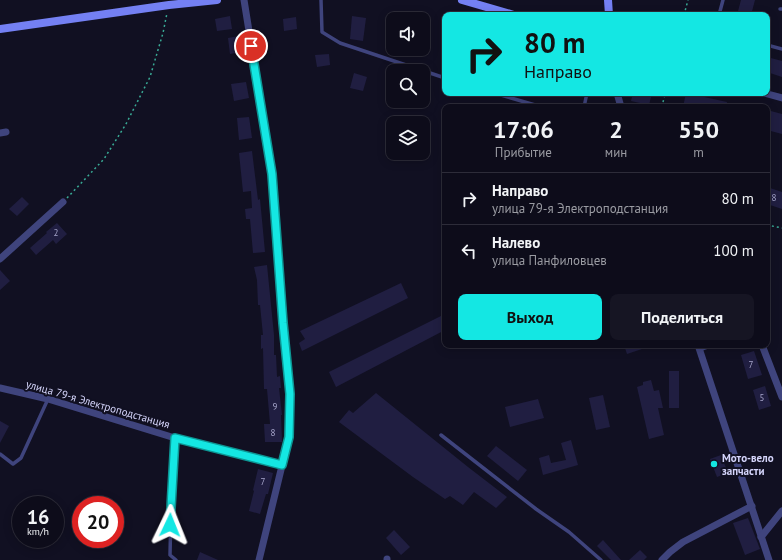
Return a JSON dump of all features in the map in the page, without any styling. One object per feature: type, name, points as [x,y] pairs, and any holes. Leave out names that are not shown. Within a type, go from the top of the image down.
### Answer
[{"type":"main road","points":[[0,29],[168,5],[217,0]]},
{"type":"main road","points":[[462,0],[504,12]]},
{"type":"main road","points":[[608,0],[609,12]]},
{"type":"street","points":[[244,0],[272,174],[290,394],[289,437],[259,560]]},
{"type":"street","points":[[770,95],[782,98]]},
{"type":"street","points":[[0,259],[63,202]]},
{"type":"street","points":[[698,348],[769,560]]},
{"type":"street","points":[[763,348],[782,395]]},
{"type":"street","name":"улица 79-я Электроподстанция","points":[[0,388],[48,399],[175,438],[282,465]]},
{"type":"street","points":[[662,560],[683,542],[752,506]]},
{"type":"street","points":[[762,537],[782,511]]},
{"type":"lane","points":[[321,0],[322,32],[340,43],[442,77]]},
{"type":"lane","points":[[720,12],[723,0]]},
{"type":"lane","points":[[770,46],[782,49]]},
{"type":"lane","points":[[504,96],[532,104]]},
{"type":"lane","points":[[0,454],[13,464],[21,458],[48,399]]},
{"type":"lane","points":[[441,435],[536,509],[569,532],[601,560]]},
{"type":"lane","points":[[175,438],[170,555],[176,560]]},
{"type":"path","points":[[685,12],[688,0]]},
{"type":"path","points":[[63,202],[104,159],[126,124],[150,77],[163,33],[168,5]]},
{"type":"path","points":[[770,226],[782,228]]},
{"type":"building","points":[[741,0],[755,0],[752,12],[738,12]]},
{"type":"building","points":[[230,16],[232,29],[217,31],[215,19]]},
{"type":"building","points":[[352,16],[366,18],[363,41],[350,39]]},
{"type":"building","points":[[296,17],[297,29],[284,31],[283,19]]},
{"type":"building","points":[[239,36],[241,52],[230,54],[228,38]]},
{"type":"building","points":[[329,54],[330,65],[317,67],[315,55]]},
{"type":"building","points":[[770,58],[782,61],[782,77],[770,73]]},
{"type":"building","points":[[354,73],[367,77],[363,91],[350,88]]},
{"type":"building","points":[[246,82],[249,98],[234,101],[231,84]]},
{"type":"building","points":[[632,96],[651,96],[649,104],[631,101]]},
{"type":"building","points":[[685,96],[700,96],[727,102],[727,104],[684,104]]},
{"type":"building","points":[[770,111],[782,114],[782,134],[770,131]]},
{"type":"building","points":[[249,117],[252,138],[239,140],[237,118]]},
{"type":"building","points":[[252,151],[258,200],[260,199],[265,252],[253,253],[250,219],[246,219],[245,209],[252,208],[251,191],[243,192],[239,153]]},
{"type":"building","points":[[770,188],[782,192],[782,209],[770,205]]},
{"type":"building","points":[[22,197],[29,204],[17,216],[9,209]]},
{"type":"building","points":[[57,223],[67,234],[56,244],[53,240],[36,255],[30,248]]},
{"type":"building","points":[[267,265],[274,335],[274,355],[276,355],[277,377],[280,376],[281,388],[279,388],[282,415],[282,442],[265,442],[264,424],[270,424],[267,389],[264,389],[263,348],[261,349],[261,335],[263,335],[260,305],[258,305],[257,280],[254,267]]},
{"type":"building","points":[[0,270],[10,281],[0,290]]},
{"type":"building","points":[[401,283],[408,298],[302,351],[299,343],[305,339],[300,331]]},
{"type":"building","points":[[442,316],[442,332],[336,387],[329,372]]},
{"type":"building","points":[[625,348],[645,348],[627,354]]},
{"type":"building","points":[[754,351],[762,375],[748,379],[741,355]]},
{"type":"building","points":[[669,371],[679,371],[679,408],[669,408]]},
{"type":"building","points":[[651,380],[654,391],[659,390],[663,408],[658,408],[664,435],[649,439],[637,387],[643,385],[643,382]]},
{"type":"building","points":[[765,386],[771,406],[759,410],[753,390]]},
{"type":"building","points":[[376,393],[507,497],[496,508],[474,492],[463,505],[450,496],[445,499],[339,422],[349,410],[353,413]]},
{"type":"building","points":[[603,395],[610,427],[596,430],[589,398]]},
{"type":"building","points":[[538,399],[544,418],[510,427],[505,407]]},
{"type":"building","points":[[0,421],[9,426],[0,443]]},
{"type":"building","points":[[571,440],[578,465],[543,475],[539,458],[549,455],[551,463],[566,460],[561,443]]},
{"type":"building","points":[[496,446],[527,470],[518,481],[487,456]]},
{"type":"building","points":[[721,455],[728,473],[717,477],[710,459]]},
{"type":"building","points":[[258,469],[273,473],[268,494],[266,494],[260,514],[249,511]]},
{"type":"building","points":[[748,518],[760,549],[745,555],[733,523]]},
{"type":"building","points":[[394,530],[410,547],[401,555],[386,538]]},
{"type":"building","points":[[603,540],[621,560],[611,560],[597,546]]},
{"type":"building","points":[[640,550],[647,557],[644,560],[629,560]]},
{"type":"building","points":[[200,552],[218,560],[197,560]]},
{"type":"place","name":"Мото-вело запчасти","points":[[714,464]]},
{"type":"route","points":[[170,525],[175,438],[282,465],[289,437],[290,394],[272,174],[251,46]]}]
